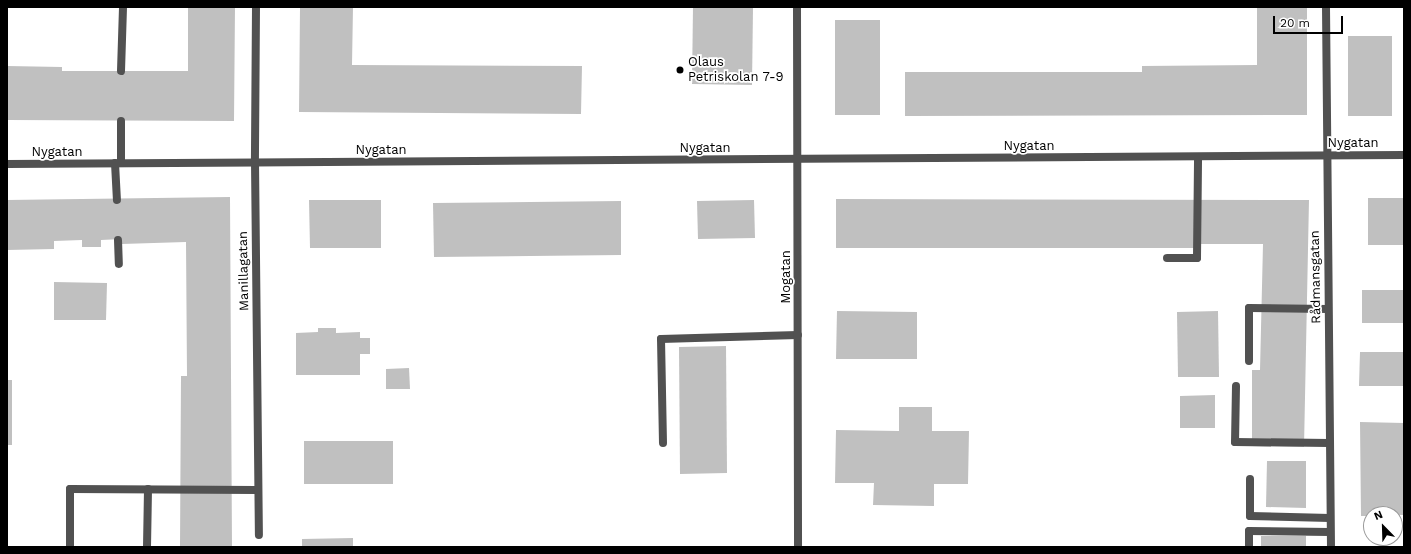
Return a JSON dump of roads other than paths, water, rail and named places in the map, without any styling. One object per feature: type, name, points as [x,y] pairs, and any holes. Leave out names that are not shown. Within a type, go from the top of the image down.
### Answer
[{"type":"street","points":[[121,71],[123,7]]},
{"type":"street","name":"Manillagatan","points":[[256,7],[255,162],[259,535]]},
{"type":"street","name":"Mogatan","points":[[797,7],[798,547]]},
{"type":"street","name":"Rådmansgatan","points":[[1326,7],[1326,156],[1331,547]]},
{"type":"street","points":[[116,200],[121,121]]},
{"type":"street","name":"Nygatan","points":[[7,164],[1404,155]]},
{"type":"street","points":[[1167,258],[1196,258],[1198,157]]},
{"type":"street","points":[[118,240],[119,264]]},
{"type":"street","points":[[1249,361],[1249,308],[1328,309]]},
{"type":"street","points":[[663,443],[661,339],[798,334]]},
{"type":"street","points":[[1236,386],[1235,442],[1329,443]]},
{"type":"street","points":[[1250,479],[1250,516],[1330,518]]},
{"type":"street","points":[[70,547],[70,489],[258,490]]},
{"type":"street","points":[[147,547],[148,489]]},
{"type":"street","points":[[1249,547],[1249,532],[1330,532]]},
{"type":"place","name":"Olaus Petriskolan 7-9","points":[[680,70]]}]
